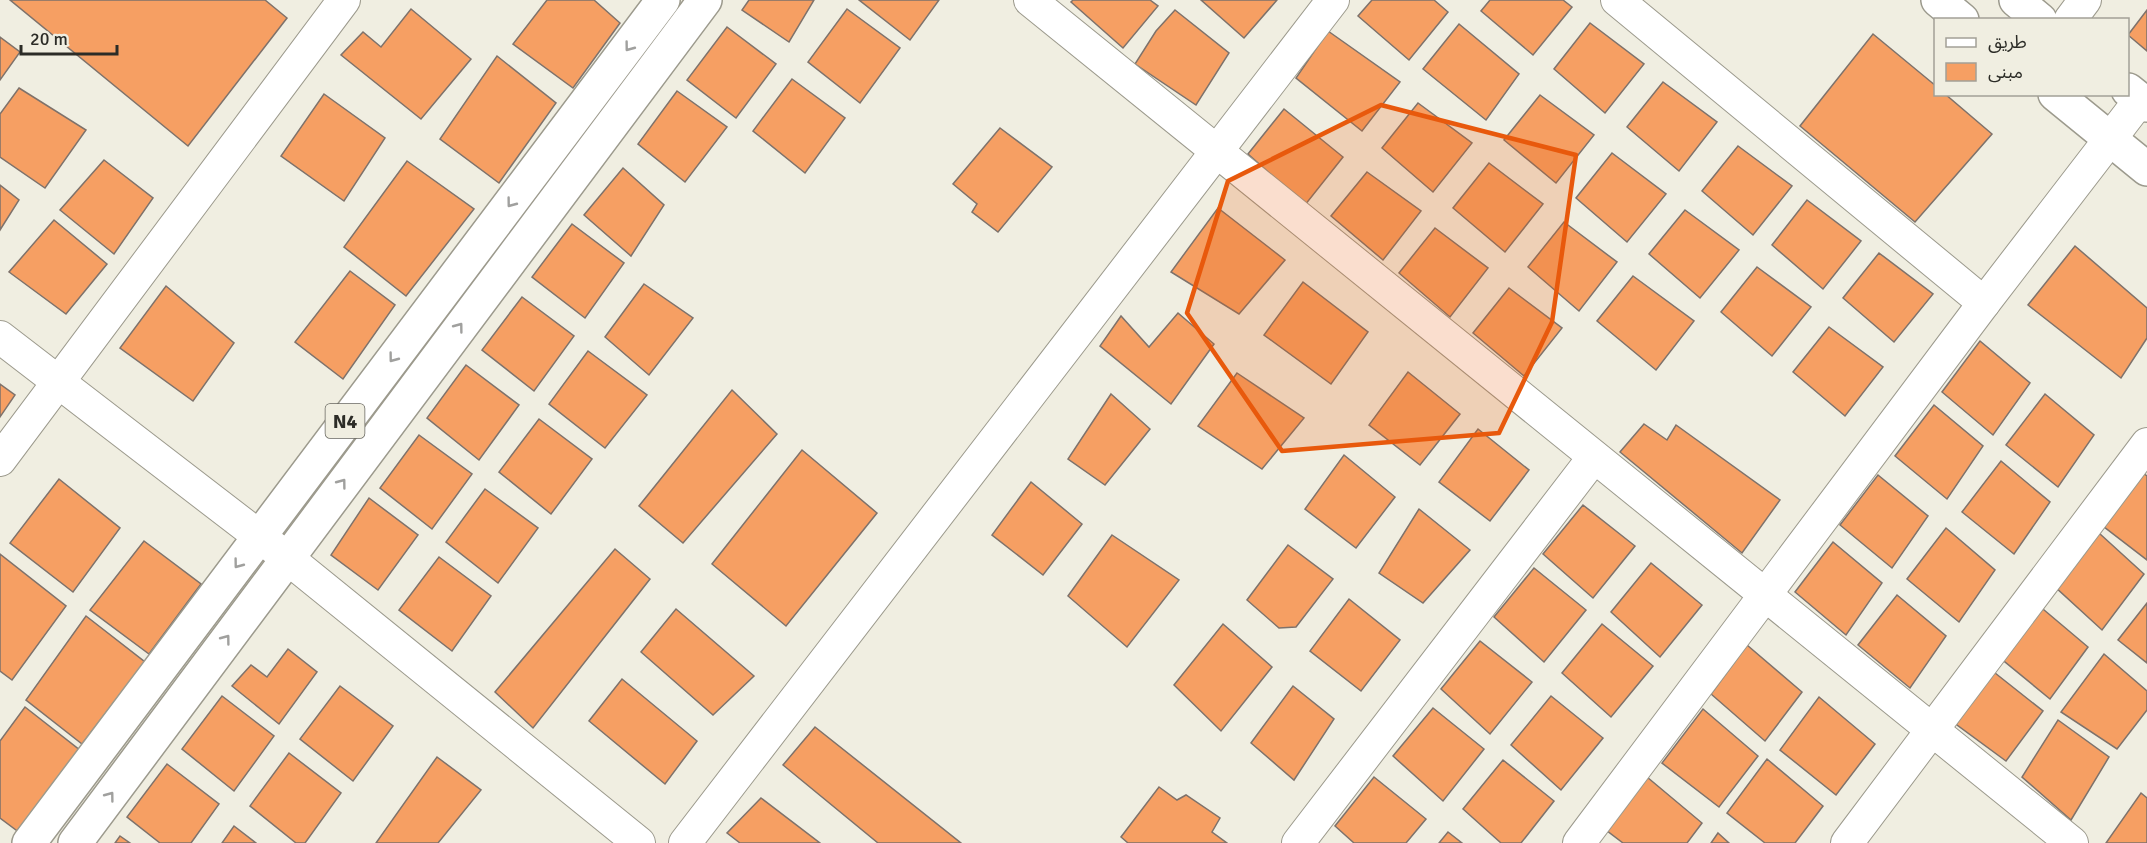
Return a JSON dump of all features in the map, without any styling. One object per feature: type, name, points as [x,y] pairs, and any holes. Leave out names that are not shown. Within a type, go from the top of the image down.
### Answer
[{"type":"main road","name":"N4","points":[[29,843],[663,0]]},
{"type":"main road","name":"N4","points":[[75,843],[286,557],[705,0]]},
{"type":"main road","points":[[1938,0],[1960,18]]},
{"type":"main road","points":[[2016,0],[2038,18]]},
{"type":"main road","points":[[2058,96],[2147,169]]},
{"type":"street","points":[[0,460],[344,0]]},
{"type":"street","points":[[1030,0],[2072,843]]},
{"type":"street","points":[[685,843],[1333,0]]},
{"type":"street","points":[[1617,0],[1984,303]]},
{"type":"street","points":[[2072,18],[2085,0]]},
{"type":"street","points":[[1579,843],[2138,98]]},
{"type":"street","points":[[0,338],[286,557],[639,843]]},
{"type":"street","points":[[1847,843],[2147,444]]},
{"type":"street","points":[[1298,843],[1594,457]]},
{"type":"highlighted area","points":[[1381,105],[1576,155],[1552,322],[1499,433],[1282,451],[1187,313],[1228,181]]},
{"type":"building","points":[[10,0],[265,0],[287,18],[188,146]]},
{"type":"building","points":[[547,0],[594,0],[620,23],[573,88],[513,44]]},
{"type":"building","points":[[749,0],[814,0],[789,42],[742,10]]},
{"type":"building","points":[[859,0],[939,0],[910,40]]},
{"type":"building","points":[[1073,0],[1150,0],[1158,6],[1123,48],[1071,2]]},
{"type":"building","points":[[1201,0],[1277,0],[1244,38]]},
{"type":"building","points":[[1372,0],[1434,0],[1448,12],[1409,60],[1358,16]]},
{"type":"building","points":[[1490,0],[1563,0],[1572,7],[1533,55],[1481,11]]},
{"type":"building","points":[[411,9],[471,59],[421,119],[341,55],[363,32],[381,47]]},
{"type":"building","points":[[847,9],[900,48],[860,103],[808,62]]},
{"type":"building","points":[[1175,10],[1229,53],[1196,105],[1135,64],[1156,31]]},
{"type":"building","points":[[2147,10],[2147,51],[2129,34]]},
{"type":"building","points":[[1590,23],[1644,64],[1605,113],[1554,69]]},
{"type":"building","points":[[1459,24],[1519,74],[1486,120],[1423,69]]},
{"type":"building","points":[[727,27],[776,64],[736,118],[687,80]]},
{"type":"building","points":[[1328,31],[1400,82],[1362,131],[1296,78]]},
{"type":"building","points":[[1873,34],[1934,84],[1934,96],[1947,96],[1992,134],[1915,222],[1800,126]]},
{"type":"building","points":[[0,37],[20,52],[0,80]]},
{"type":"building","points":[[497,56],[556,103],[499,183],[440,139]]},
{"type":"building","points":[[792,79],[845,118],[805,173],[753,131]]},
{"type":"building","points":[[1663,82],[1717,122],[1679,171],[1627,127]]},
{"type":"building","points":[[19,88],[86,130],[45,188],[0,157],[0,114]]},
{"type":"building","points":[[677,91],[727,127],[685,182],[638,144]]},
{"type":"building","points":[[324,94],[385,138],[344,201],[281,156]]},
{"type":"building","points":[[1540,95],[1594,135],[1556,183],[1504,140]]},
{"type":"building","points":[[1418,103],[1472,143],[1433,192],[1382,148]]},
{"type":"building","points":[[1284,109],[1343,157],[1305,205],[1248,154]]},
{"type":"building","points":[[1000,128],[1052,167],[998,232],[972,212],[977,204],[953,184]]},
{"type":"building","points":[[1738,146],[1792,186],[1753,235],[1702,191]]},
{"type":"building","points":[[1612,153],[1666,194],[1627,242],[1576,198]]},
{"type":"building","points":[[104,160],[153,198],[114,254],[60,210]]},
{"type":"building","points":[[407,161],[474,209],[406,296],[344,247]]},
{"type":"building","points":[[1489,163],[1543,204],[1505,252],[1453,208]]},
{"type":"building","points":[[623,168],[664,205],[631,256],[584,215]]},
{"type":"building","points":[[1367,172],[1421,211],[1383,260],[1331,216]]},
{"type":"building","points":[[0,185],[19,200],[0,230]]},
{"type":"building","points":[[1807,200],[1861,241],[1823,289],[1772,245]]},
{"type":"building","points":[[1218,208],[1285,260],[1239,314],[1171,272]]},
{"type":"building","points":[[1685,210],[1739,250],[1700,298],[1649,254]]},
{"type":"building","points":[[54,220],[107,264],[66,314],[9,272]]},
{"type":"building","points":[[1564,222],[1617,262],[1579,311],[1528,267]]},
{"type":"building","points":[[572,224],[624,263],[585,318],[532,277]]},
{"type":"building","points":[[1435,228],[1488,268],[1450,317],[1399,273]]},
{"type":"building","points":[[2075,246],[2147,308],[2147,338],[2121,378],[2028,305]]},
{"type":"building","points":[[1879,253],[1933,294],[1894,342],[1843,298]]},
{"type":"building","points":[[1757,267],[1811,307],[1772,356],[1721,312]]},
{"type":"building","points":[[350,271],[395,305],[343,379],[295,342]]},
{"type":"building","points":[[1633,276],[1694,321],[1656,370],[1597,321]]},
{"type":"building","points":[[1303,282],[1368,332],[1331,384],[1264,335]]},
{"type":"building","points":[[644,284],[693,318],[649,375],[605,337]]},
{"type":"building","points":[[166,286],[234,343],[193,401],[120,348]]},
{"type":"building","points":[[1509,288],[1562,328],[1524,376],[1473,333]]},
{"type":"building","points":[[522,297],[574,336],[534,391],[482,350]]},
{"type":"building","points":[[1178,313],[1214,344],[1171,404],[1100,346],[1121,316],[1149,347]]},
{"type":"building","points":[[1829,327],[1883,367],[1845,416],[1793,372]]},
{"type":"building","points":[[1980,341],[2030,383],[1993,435],[1942,392]]},
{"type":"building","points":[[588,351],[647,395],[605,448],[549,404]]},
{"type":"building","points":[[466,365],[519,405],[479,460],[427,418]]},
{"type":"building","points":[[1408,372],[1460,414],[1420,465],[1369,425]]},
{"type":"building","points":[[1237,373],[1304,418],[1262,469],[1198,426]]},
{"type":"building","points":[[0,384],[15,395],[0,417]]},
{"type":"building","points":[[732,390],[777,434],[683,543],[639,506]]},
{"type":"building","points":[[1111,394],[1150,429],[1105,485],[1068,459]]},
{"type":"building","points":[[2045,394],[2094,435],[2058,487],[2006,445]]},
{"type":"building","points":[[1934,405],[1983,446],[1947,499],[1895,456]]},
{"type":"building","points":[[539,419],[592,459],[551,514],[499,472]]},
{"type":"building","points":[[1644,424],[1667,440],[1676,425],[1780,500],[1742,553],[1620,452]]},
{"type":"building","points":[[1478,429],[1529,470],[1490,521],[1439,482]]},
{"type":"building","points":[[419,435],[472,474],[432,529],[380,488]]},
{"type":"building","points":[[802,450],[877,513],[786,626],[712,564]]},
{"type":"building","points":[[1344,455],[1395,497],[1356,548],[1305,509]]},
{"type":"building","points":[[2001,461],[2050,502],[2014,554],[1962,512]]},
{"type":"building","points":[[2140,471],[2147,476],[2147,560],[2099,523]]},
{"type":"building","points":[[1878,475],[1928,516],[1892,568],[1840,525]]},
{"type":"building","points":[[59,479],[120,528],[73,592],[10,543]]},
{"type":"building","points":[[1031,482],[1082,524],[1043,575],[992,535]]},
{"type":"building","points":[[485,489],[538,528],[498,583],[446,542]]},
{"type":"building","points":[[369,498],[418,535],[378,590],[331,555]]},
{"type":"building","points":[[1583,505],[1635,546],[1593,598],[1543,554]]},
{"type":"building","points":[[1419,509],[1470,550],[1423,603],[1379,573]]},
{"type":"building","points":[[2088,523],[2144,574],[2102,630],[2053,585]]},
{"type":"building","points":[[1946,528],[1995,570],[1959,622],[1907,579]]},
{"type":"building","points":[[1112,535],[1179,580],[1127,647],[1068,596]]},
{"type":"building","points":[[144,541],[201,584],[149,654],[90,610]]},
{"type":"building","points":[[1833,542],[1882,583],[1846,635],[1795,592]]},
{"type":"building","points":[[1288,545],[1333,579],[1296,627],[1279,628],[1247,600]]},
{"type":"building","points":[[615,549],[650,579],[533,728],[495,692]]},
{"type":"building","points":[[0,554],[66,606],[12,680],[0,671]]},
{"type":"building","points":[[439,557],[491,596],[452,651],[399,610]]},
{"type":"building","points":[[1651,563],[1702,605],[1660,657],[1611,612]]},
{"type":"building","points":[[1534,568],[1586,610],[1544,662],[1494,617]]},
{"type":"building","points":[[1897,595],[1946,636],[1910,688],[1858,645]]},
{"type":"building","points":[[1349,599],[1400,640],[1361,691],[1310,651]]},
{"type":"building","points":[[2147,603],[2147,663],[2118,640]]},
{"type":"building","points":[[2037,604],[2088,647],[2050,699],[1999,657]]},
{"type":"building","points":[[676,609],[754,676],[713,715],[641,652]]},
{"type":"building","points":[[86,616],[145,662],[82,744],[26,700]]},
{"type":"building","points":[[1223,624],[1272,667],[1221,731],[1174,685]]},
{"type":"building","points":[[1602,624],[1653,666],[1611,717],[1562,673]]},
{"type":"building","points":[[1480,641],[1532,682],[1490,734],[1441,689]]},
{"type":"building","points":[[1747,645],[1802,692],[1765,741],[1711,694]]},
{"type":"building","points":[[288,649],[317,672],[279,724],[232,686],[251,665],[267,677]]},
{"type":"building","points":[[2104,654],[2147,691],[2147,710],[2117,749],[2061,712]]},
{"type":"building","points":[[1990,669],[2043,711],[2006,761],[1953,722]]},
{"type":"building","points":[[622,679],[697,741],[665,784],[589,721]]},
{"type":"building","points":[[340,686],[393,726],[353,781],[300,739]]},
{"type":"building","points":[[1293,686],[1334,719],[1294,780],[1251,743]]},
{"type":"building","points":[[222,696],[274,736],[234,791],[182,749]]},
{"type":"building","points":[[1551,696],[1603,738],[1561,790],[1511,745]]},
{"type":"building","points":[[1819,697],[1875,744],[1836,795],[1780,750]]},
{"type":"building","points":[[25,707],[81,751],[20,833],[0,818],[0,741]]},
{"type":"building","points":[[1433,708],[1484,749],[1443,801],[1393,756]]},
{"type":"building","points":[[1703,709],[1758,756],[1719,807],[1662,763]]},
{"type":"building","points":[[2058,720],[2109,757],[2071,820],[2022,777]]},
{"type":"building","points":[[815,727],[961,843],[878,843],[783,765]]},
{"type":"building","points":[[289,753],[341,793],[305,843],[296,843],[250,806]]},
{"type":"building","points":[[437,757],[481,790],[438,843],[376,843]]},
{"type":"building","points":[[1767,759],[1823,806],[1795,843],[1765,843],[1727,813]]},
{"type":"building","points":[[1503,760],[1554,801],[1521,843],[1501,843],[1463,809]]},
{"type":"building","points":[[167,764],[219,804],[191,843],[160,843],[127,817]]},
{"type":"building","points":[[1374,777],[1426,819],[1406,843],[1354,843],[1335,826]]},
{"type":"building","points":[[1647,777],[1702,823],[1687,843],[1623,843],[1606,830]]},
{"type":"building","points":[[1159,787],[1177,800],[1186,795],[1220,818],[1212,832],[1227,843],[1128,843],[1121,837]]},
{"type":"building","points":[[2141,793],[2147,798],[2147,843],[2106,843]]},
{"type":"building","points":[[761,798],[820,843],[740,843],[727,833]]},
{"type":"building","points":[[234,826],[256,843],[222,843]]},
{"type":"building","points":[[1448,832],[1462,843],[1439,843]]},
{"type":"building","points":[[1718,833],[1729,843],[1711,843]]},
{"type":"building","points":[[120,836],[130,843],[115,843]]}]
